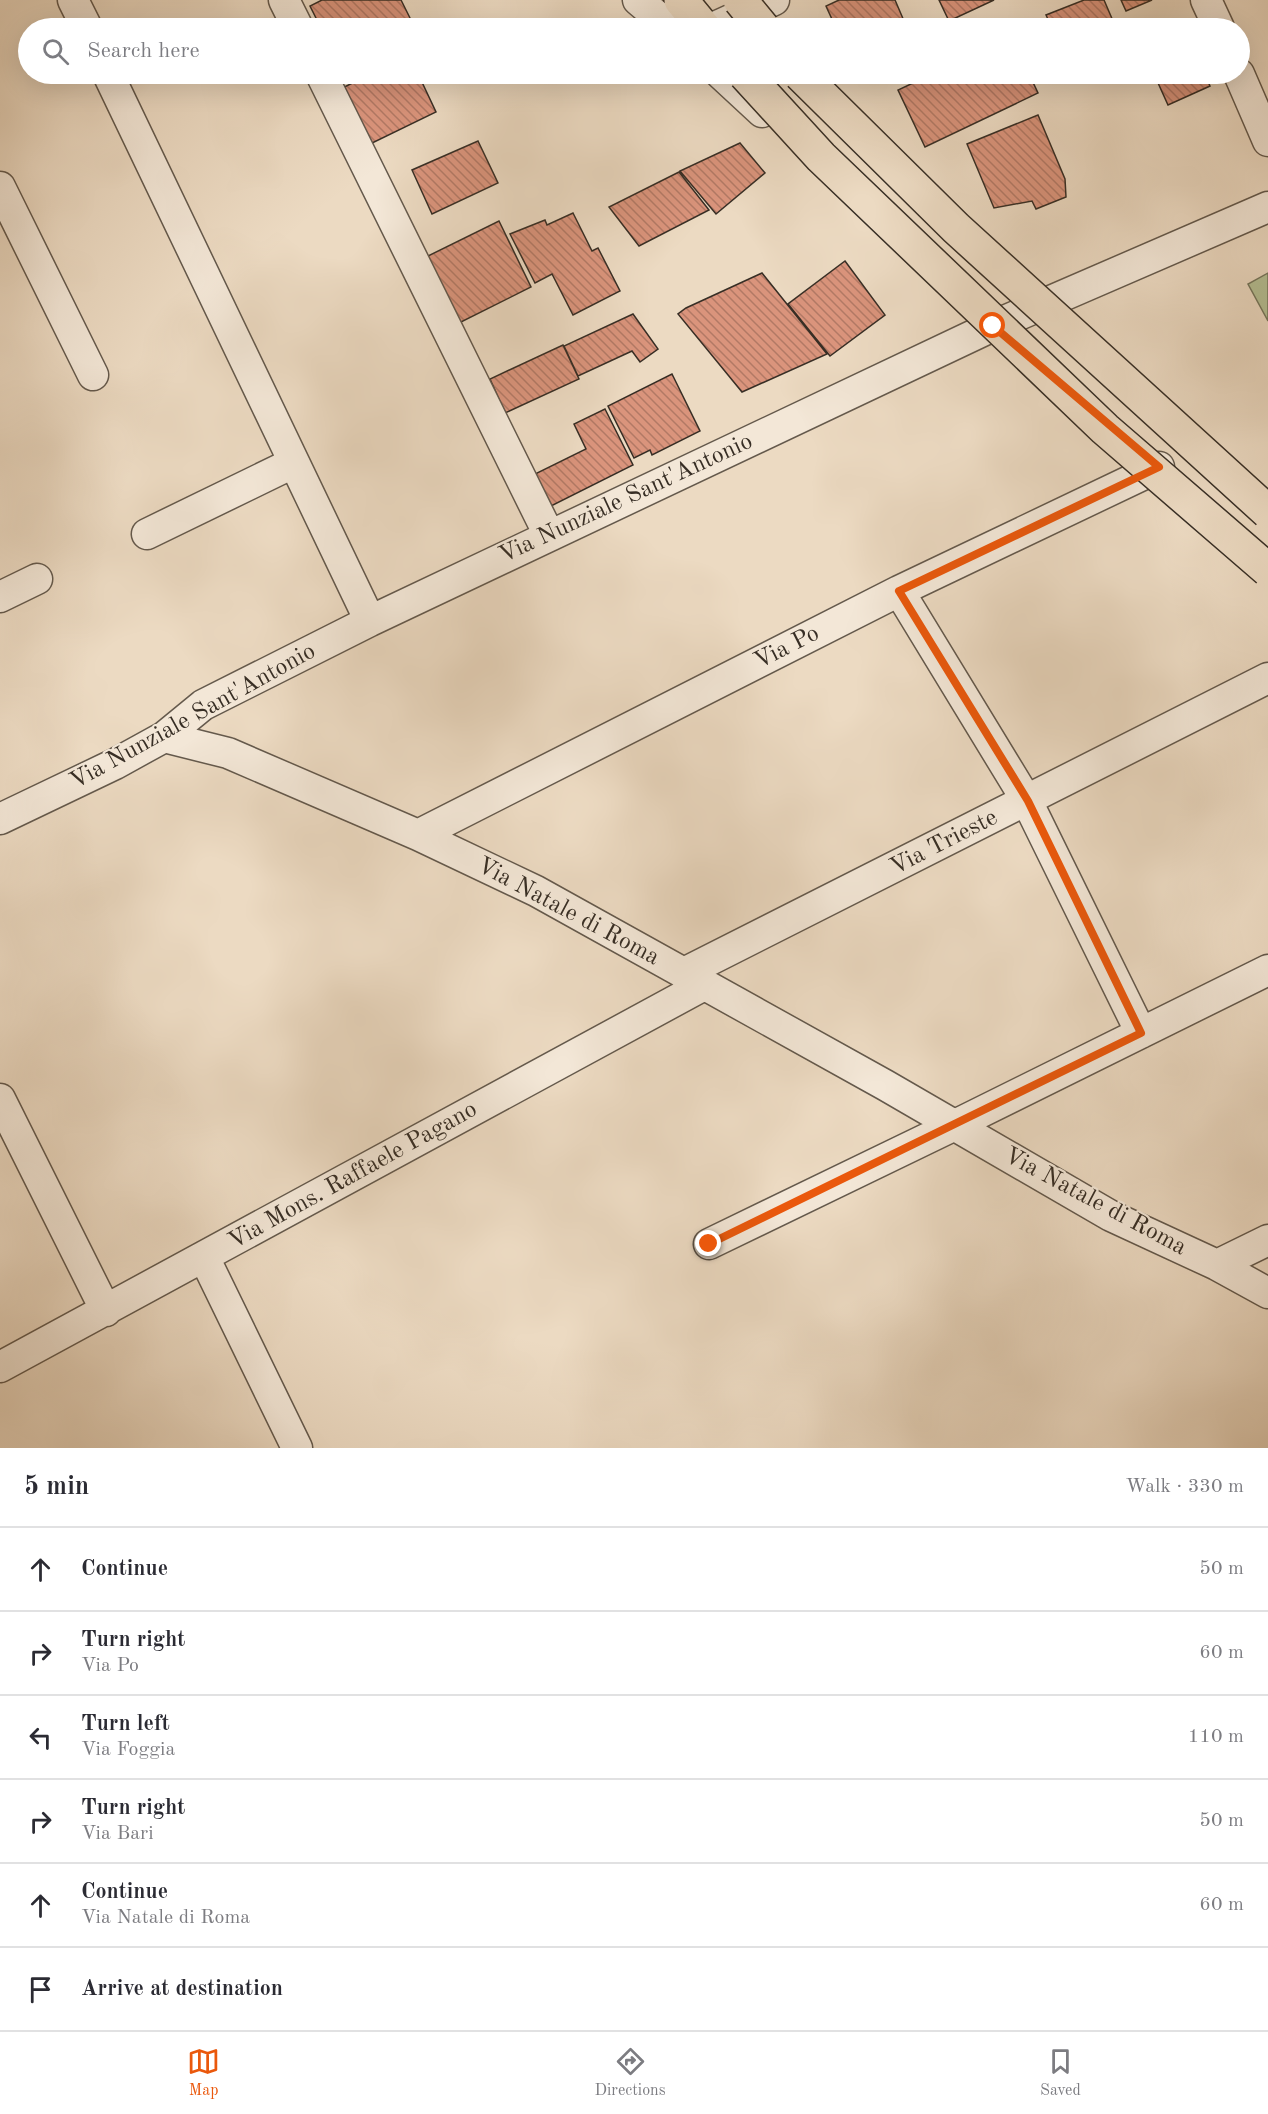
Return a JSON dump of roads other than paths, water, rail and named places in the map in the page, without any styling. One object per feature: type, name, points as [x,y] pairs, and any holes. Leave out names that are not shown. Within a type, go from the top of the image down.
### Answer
[{"type":"highway","points":[[681,0],[696,18]]},
{"type":"highway","points":[[740,0],[755,18]]},
{"type":"highway","points":[[754,84],[821,157],[1105,429],[1268,570]]},
{"type":"highway","points":[[810,84],[956,228],[1268,512]]},
{"type":"street","points":[[73,0],[82,18]]},
{"type":"street","points":[[284,0],[293,18]]},
{"type":"street","points":[[638,0],[659,18]]},
{"type":"street","points":[[735,18],[774,0]]},
{"type":"street","points":[[1206,0],[1214,18]]},
{"type":"street","points":[[113,84],[370,621]]},
{"type":"street","points":[[326,84],[549,535]]},
{"type":"street","points":[[732,84],[993,326],[1268,559]]},
{"type":"street","points":[[1243,84],[1268,141]]},
{"type":"street","points":[[0,187],[93,375]]},
{"type":"street","name":"Via Nunziale Sant'Antonio","points":[[0,819],[115,764],[165,737],[203,705],[370,621],[993,326],[1268,207]]},
{"type":"street","points":[[147,534],[293,463]]},
{"type":"street","name":"Via Po","points":[[418,835],[899,591],[1159,467]]},
{"type":"street","points":[[0,597],[37,579]]},
{"type":"street","points":[[899,591],[1028,801],[1141,1033]]},
{"type":"street","name":"Via Trieste","points":[[694,979],[1028,801],[1268,678]]},
{"type":"street","name":"Via Natale di Roma","points":[[165,737],[228,753],[418,835],[536,891],[955,1125],[1111,1216],[1217,1265],[1268,1293]]},
{"type":"street","points":[[709,1244],[1268,970]]},
{"type":"street","name":"Via Mons. Raffaele Pagano","points":[[0,1366],[204,1257],[694,979]]},
{"type":"street","points":[[0,1099],[106,1311]]},
{"type":"street","points":[[1217,1265],[1268,1240]]},
{"type":"street","points":[[204,1257],[297,1448]]}]
